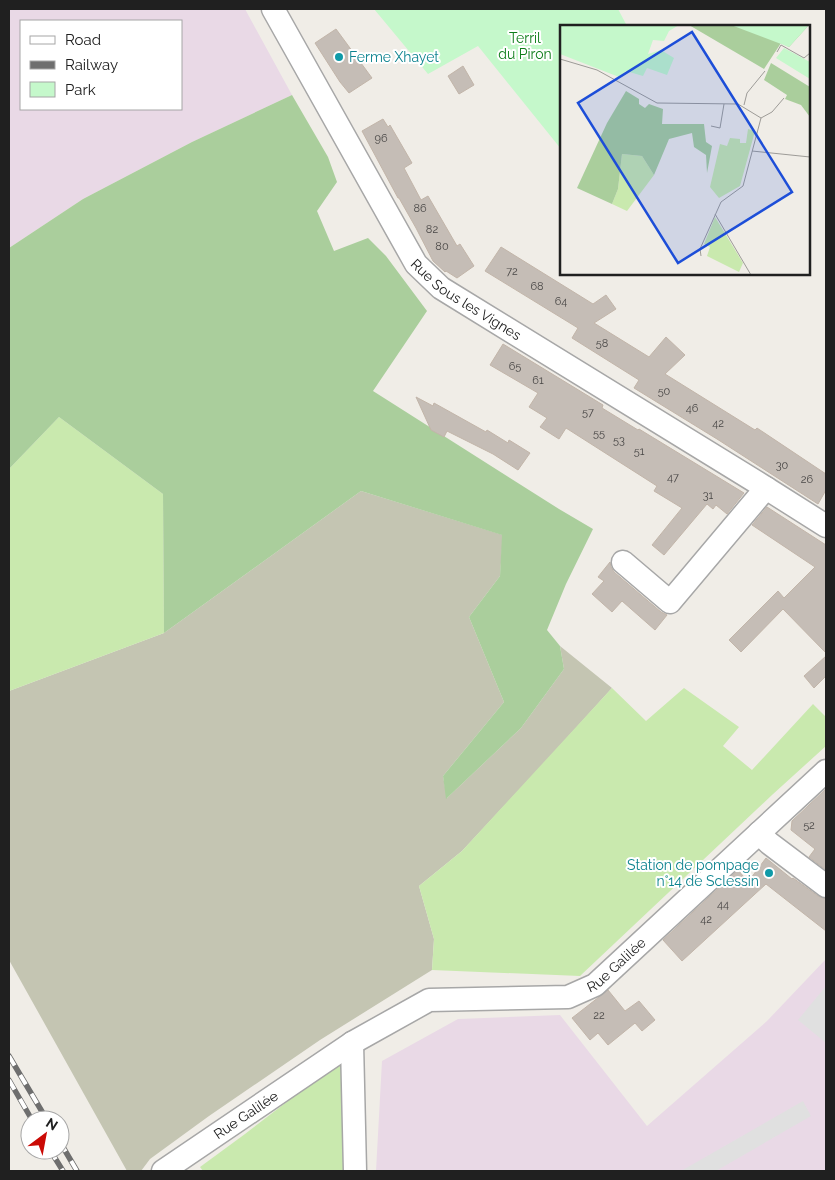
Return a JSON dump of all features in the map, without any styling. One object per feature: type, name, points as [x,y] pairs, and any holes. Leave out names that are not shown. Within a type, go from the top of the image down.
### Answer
[{"type":"street","name":"Rue Sous les Vignes","points":[[273,9],[416,264],[441,288],[826,526]]},
{"type":"street","points":[[623,562],[670,602],[766,488]]},
{"type":"street","name":"Rue Galilée","points":[[163,1171],[352,1043],[429,1000],[568,997],[595,985],[826,771]]},
{"type":"street","points":[[759,833],[769,843],[826,886]]},
{"type":"street","points":[[352,1043],[355,1171]]},
{"type":"shaded area","points":[[9,9],[245,9],[292,95],[192,142],[83,199],[9,248]]},
{"type":"shaded area","points":[[361,491],[503,535],[500,576],[469,617],[504,702],[443,776],[447,798],[521,728],[564,669],[560,646],[612,688],[462,851],[419,886],[434,939],[432,970],[320,1040],[209,1116],[150,1159],[141,1171],[127,1171],[9,960],[9,691],[164,633]]},
{"type":"shaded area","points":[[826,959],[826,1171],[376,1171],[382,1061],[458,1019],[560,1015],[647,1126],[767,1021]]},
{"type":"shaded area","points":[[826,986],[826,1043],[798,1020]]},
{"type":"shaded area","points":[[803,1101],[811,1116],[716,1171],[681,1171]]},
{"type":"green space","name":"Terril du Piron","points":[[374,9],[618,9],[626,25],[560,25],[560,148],[478,46],[428,74]]},
{"type":"green space","points":[[292,95],[328,157],[337,182],[317,211],[334,251],[368,238],[386,256],[427,311],[373,391],[593,529],[566,584],[547,630],[560,646],[564,669],[521,728],[446,799],[443,776],[504,702],[469,617],[500,576],[502,535],[361,491],[164,633],[163,494],[59,417],[9,469],[9,248],[83,199],[192,142]]},
{"type":"green space","points":[[59,417],[163,494],[164,633],[9,691],[9,469]]},
{"type":"green space","points":[[612,688],[646,721],[684,688],[739,727],[723,746],[752,770],[813,704],[826,717],[826,746],[580,976],[432,970],[434,939],[419,886],[462,851]]},
{"type":"green space","points":[[344,1058],[344,1171],[203,1171],[200,1167]]},
{"type":"building","name":"Ferme Xhayet","points":[[336,29],[372,78],[349,93],[315,43]]},
{"type":"building","points":[[463,66],[474,85],[459,94],[448,76]]},
{"type":"building","points":[[383,119],[388,127],[390,125],[412,163],[404,168],[421,200],[428,196],[457,246],[460,244],[474,266],[457,278],[445,272],[433,261],[362,131]]},
{"type":"building","points":[[501,247],[593,304],[606,295],[616,309],[594,323],[649,357],[666,337],[685,355],[665,374],[755,430],[757,428],[826,474],[826,490],[818,504],[634,388],[639,380],[572,338],[578,328],[485,271]]},
{"type":"building","points":[[503,344],[603,405],[602,408],[744,493],[727,514],[716,505],[713,509],[707,504],[664,555],[652,545],[682,508],[654,491],[657,486],[566,428],[559,439],[540,427],[547,418],[529,407],[538,393],[490,365]]},
{"type":"building","points":[[416,397],[433,406],[434,403],[508,443],[509,440],[530,453],[518,470],[493,454],[447,431],[444,437],[431,430]]},
{"type":"building","points":[[767,507],[826,545],[826,653],[783,609],[741,652],[729,640],[778,591],[784,598],[815,567],[752,525]]},
{"type":"building","points":[[610,562],[614,572],[667,615],[655,630],[622,601],[612,612],[592,594],[604,581],[598,577]]},
{"type":"building","points":[[826,656],[826,676],[814,688],[804,676]]},
{"type":"building","points":[[826,789],[826,870],[809,857],[815,849],[791,830],[792,821]]},
{"type":"building","points":[[766,858],[792,879],[826,899],[826,931],[766,884],[682,961],[663,940],[738,870],[748,882]]},
{"type":"building","points":[[608,990],[625,1011],[639,1001],[655,1020],[642,1031],[635,1023],[608,1045],[598,1033],[590,1040],[572,1018]]},
{"type":"railway","points":[[9,1056],[41,1110]]},
{"type":"railway","points":[[9,1080],[26,1110]]},
{"type":"railway","points":[[70,1159],[77,1171]]},
{"type":"railway","points":[[56,1160],[63,1171]]},
{"type":"place","name":"Ferme Xhayet","points":[[339,57]]},
{"type":"place","name":"Station de pompage n°14 de Sclessin","points":[[769,873]]}]
